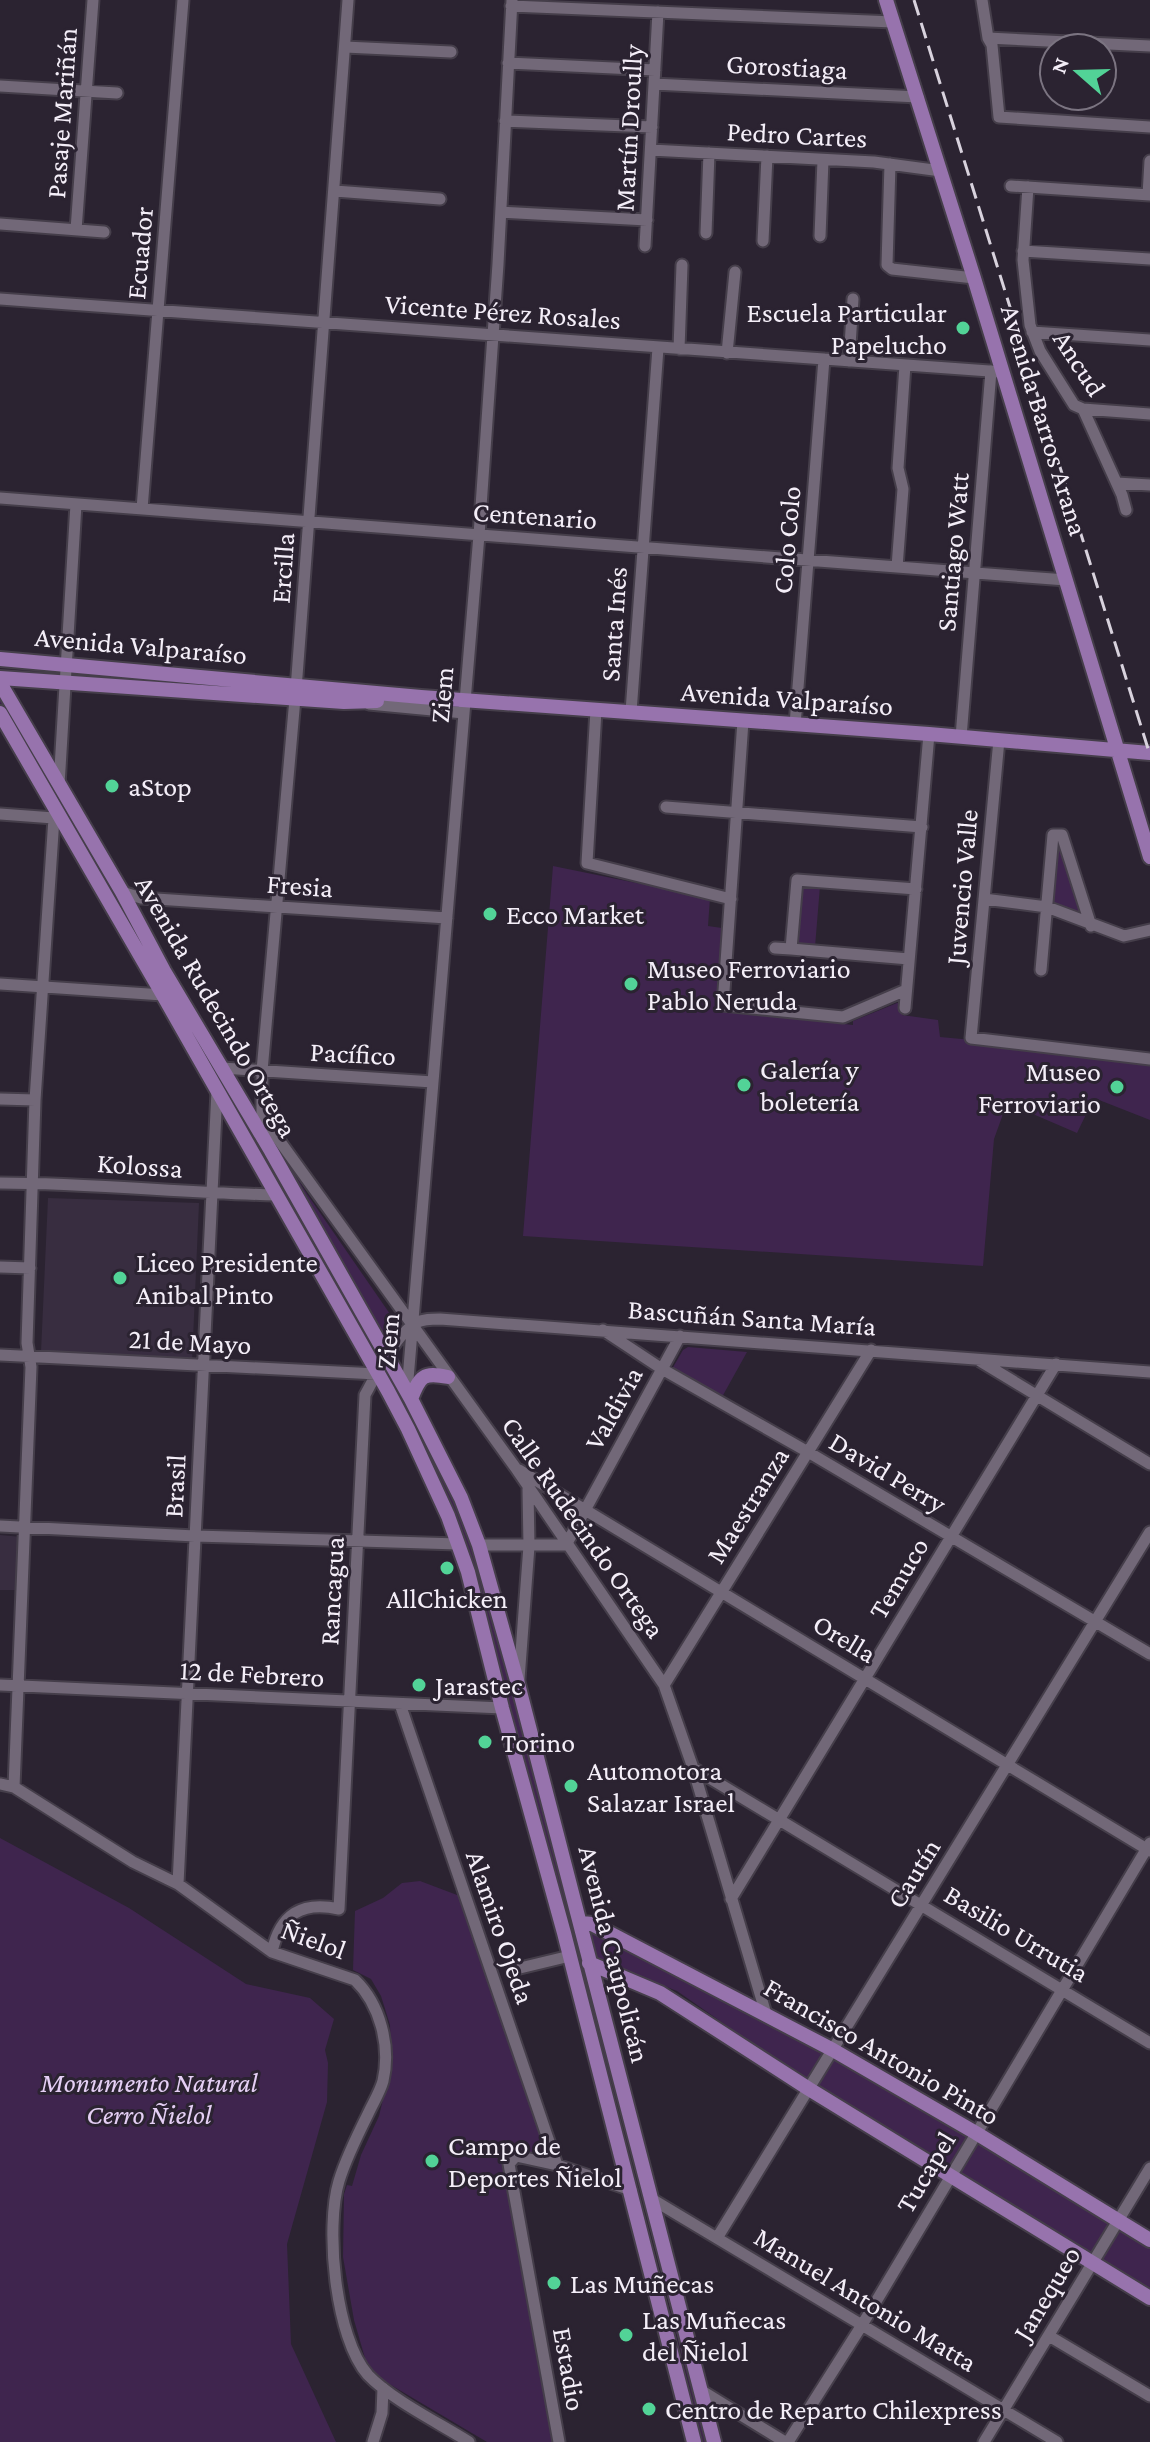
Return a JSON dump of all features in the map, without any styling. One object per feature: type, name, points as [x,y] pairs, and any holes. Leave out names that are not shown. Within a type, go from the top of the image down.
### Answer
[{"type":"main road","name":"Avenida Barros Arana","points":[[886,0],[974,278],[997,372],[1066,580],[1150,857]]},
{"type":"main road","name":"Avenida Valparaíso","points":[[0,659],[67,664],[295,692],[344,702],[421,697]]},
{"type":"main road","name":"Avenida Valparaíso","points":[[0,680],[421,697],[464,706],[631,712],[1150,753]]},
{"type":"main road","name":"Avenida Rudecindo Ortega","points":[[0,680],[386,1356]]},
{"type":"main road","name":"Avenida Rudecindo Ortega","points":[[0,713],[57,820],[163,995],[377,1374]]},
{"type":"main road","name":"Avenida Caupolicán","points":[[386,1356],[461,1498],[479,1545],[582,1923],[714,2442]]},
{"type":"main road","name":"Avenida Caupolicán","points":[[377,1374],[408,1429],[448,1516],[468,1572],[569,1950],[694,2442]]},
{"type":"main road","points":[[409,1396],[423,1377],[431,1374],[448,1377]]},
{"type":"main road","points":[[448,1516],[467,1539],[479,1545]]},
{"type":"main road","points":[[502,1708],[523,1721],[533,1742]]},
{"type":"main road","points":[[525,1792],[545,1788]]},
{"type":"main road","name":"Francisco Antonio Pinto","points":[[582,1923],[592,1924],[833,2050],[1150,2240]]},
{"type":"main road","points":[[569,1950],[592,1965],[660,1993],[809,2089],[1150,2298]]},
{"type":"main road","points":[[631,2190],[644,2196],[652,2205]]},
{"type":"main road","points":[[676,2366],[687,2381],[702,2391]]},
{"type":"street","name":"Pasaje Mariñán","points":[[76,230],[93,0]]},
{"type":"street","name":"Ecuador","points":[[142,509],[183,0]]},
{"type":"street","name":"Ercilla","points":[[262,1139],[262,1071],[309,522],[348,0]]},
{"type":"street","points":[[982,0],[992,45],[999,117],[1150,127]]},
{"type":"street","points":[[512,3],[893,22]]},
{"type":"street","name":"Ziem","points":[[409,1396],[494,334],[512,3]]},
{"type":"street","name":"Martín Droully","points":[[645,246],[658,12]]},
{"type":"street","points":[[988,38],[1150,46]]},
{"type":"street","points":[[345,47],[451,52]]},
{"type":"street","points":[[508,63],[655,70]]},
{"type":"street","name":"Gorostiaga","points":[[654,84],[918,97]]},
{"type":"street","points":[[0,86],[117,93]]},
{"type":"street","points":[[505,121],[652,127]]},
{"type":"street","name":"Pedro Cartes","points":[[651,150],[890,164],[941,171]]},
{"type":"street","points":[[706,233],[709,153]]},
{"type":"street","points":[[763,241],[767,156]]},
{"type":"street","points":[[820,236],[823,160]]},
{"type":"street","points":[[1011,186],[1149,195],[1150,161]]},
{"type":"street","points":[[890,164],[887,265],[892,269],[974,278]]},
{"type":"street","name":"Ancud","points":[[1028,187],[1023,251],[1032,332],[1037,346],[1072,402],[1083,409],[1126,510]]},
{"type":"street","points":[[335,191],[440,199]]},
{"type":"street","points":[[501,212],[647,220]]},
{"type":"street","points":[[0,224],[104,232]]},
{"type":"street","points":[[1023,251],[1150,259]]},
{"type":"street","points":[[679,349],[682,265]]},
{"type":"street","points":[[727,353],[735,272]]},
{"type":"street","name":"Vicente Pérez Rosales","points":[[0,299],[997,372]]},
{"type":"street","points":[[849,361],[853,299]]},
{"type":"street","points":[[1032,332],[1150,340]]},
{"type":"street","name":"Santa Inés","points":[[631,712],[658,348]]},
{"type":"street","name":"Colo Colo","points":[[795,725],[824,359]]},
{"type":"street","points":[[897,567],[903,489],[898,468],[905,365]]},
{"type":"street","name":"Santiago Watt","points":[[961,737],[974,573],[997,372]]},
{"type":"street","points":[[1083,409],[1150,414]]},
{"type":"street","points":[[1117,483],[1150,485]]},
{"type":"street","name":"Centenario","points":[[0,498],[1066,580]]},
{"type":"street","points":[[58,785],[76,504]]},
{"type":"street","name":"Avenida Valparaíso","points":[[344,702],[464,706]]},
{"type":"street","points":[[596,710],[587,863],[731,899]]},
{"type":"street","points":[[743,721],[723,1005],[843,1017],[906,990]]},
{"type":"street","points":[[905,1008],[929,734]]},
{"type":"street","name":"Juvencio Valle","points":[[999,740],[971,1038],[1150,1059]]},
{"type":"street","points":[[666,807],[922,827]]},
{"type":"street","points":[[0,814],[57,820],[35,1100],[27,1343],[31,1367],[14,1787]]},
{"type":"street","points":[[1041,970],[1053,835],[1062,835],[1091,926]]},
{"type":"street","points":[[782,879],[916,889]]},
{"type":"street","points":[[791,949],[797,880]]},
{"type":"street","name":"Fresia","points":[[122,892],[149,899],[447,918]]},
{"type":"street","points":[[137,920],[149,899]]},
{"type":"street","points":[[984,899],[1047,907],[1124,936],[1150,930]]},
{"type":"street","points":[[775,948],[909,959]]},
{"type":"street","points":[[0,984],[163,995]]},
{"type":"street","name":"Pacífico","points":[[222,1068],[433,1082]]},
{"type":"street","name":"Brasil","points":[[178,1884],[218,1091]]},
{"type":"street","points":[[0,1099],[35,1100]]},
{"type":"street","name":"Calle Rudecindo Ortega","points":[[263,1117],[515,1467],[664,1685],[693,1768],[766,2014]]},
{"type":"street","name":"Kolossa","points":[[0,1183],[276,1195]]},
{"type":"street","points":[[0,1267],[30,1268]]},
{"type":"street","name":"Bascuñán Santa María","points":[[413,1324],[424,1319],[440,1319],[1150,1372]]},
{"type":"street","points":[[377,1374],[386,1356],[413,1324]]},
{"type":"street","name":"David Perry","points":[[602,1330],[662,1369],[1150,1654]]},
{"type":"street","name":"Valdivia","points":[[566,1545],[680,1336]]},
{"type":"street","name":"Maestranza","points":[[664,1685],[871,1350]]},
{"type":"street","name":"21 de Mayo","points":[[0,1355],[377,1374]]},
{"type":"street","points":[[976,1358],[1150,1464]]},
{"type":"street","name":"Temuco","points":[[731,1899],[1056,1364]]},
{"type":"street","name":"Rancagua","points":[[272,1952],[280,1927],[296,1911],[323,1905],[339,1909],[365,1395],[377,1374]]},
{"type":"street","name":"Orella","points":[[515,1467],[1149,1847]]},
{"type":"street","points":[[518,1684],[529,1546],[528,1487]]},
{"type":"street","points":[[0,1526],[458,1544]]},
{"type":"street","name":"Cautín","points":[[717,2238],[1150,1532]]},
{"type":"street","points":[[479,1545],[566,1545]]},
{"type":"street","name":"12 de Febrero","points":[[0,1685],[502,1708]]},
{"type":"street","name":"Alamiro Ojeda","points":[[400,1704],[557,2165]]},
{"type":"street","name":"Basilio Urrutia","points":[[693,1768],[1150,2043]]},
{"type":"street","name":"Ñielol","points":[[0,1784],[14,1787],[133,1862],[178,1884],[272,1952],[355,1980],[369,1996],[379,2018],[384,2053],[383,2080],[349,2153],[336,2196],[334,2253],[346,2331],[366,2373],[383,2388],[469,2442]]},
{"type":"street","name":"Tucapel","points":[[786,2442],[862,2325],[1149,1847]]},
{"type":"street","points":[[520,1968],[569,1950]]},
{"type":"street","name":"Estadio","points":[[557,2165],[516,2156],[509,2164],[559,2442]]},
{"type":"street","points":[[557,2165],[631,2190]]},
{"type":"street","name":"Janequeo","points":[[984,2442],[1150,2168]]},
{"type":"street","name":"Manuel Antonio Matta","points":[[652,2205],[717,2238],[1057,2442]]},
{"type":"street","points":[[1049,2336],[1150,2396]]},
{"type":"street","points":[[373,2442],[382,2413],[383,2388]]},
{"type":"street","points":[[702,2391],[786,2442]]},
{"type":"shaded area","name":"Liceo Presidente Anibal Pinto","points":[[48,1198],[199,1203],[192,1362],[41,1352]]},
{"type":"shaded area","points":[[0,1535],[22,1537],[18,1590],[0,1590]]},
{"type":"green space","points":[[0,694],[123,903],[403,1397],[457,1500],[515,1686],[711,2442],[703,2442],[640,2186],[472,1565],[439,1475],[225,1092],[0,703]]},
{"type":"green space","points":[[1058,841],[1061,842],[1085,916],[1051,903]]},
{"type":"green space","points":[[553,866],[710,898],[708,926],[722,928],[716,1009],[853,1025],[853,1021],[902,1001],[902,1015],[938,1020],[940,1037],[1005,1043],[1150,1065],[1150,1120],[1094,1098],[1077,1133],[1007,1103],[994,1139],[983,1266],[523,1236]]},
{"type":"green space","points":[[800,884],[820,886],[815,947],[796,945]]},
{"type":"green space","points":[[266,1128],[307,1194],[399,1327],[385,1341],[365,1300],[266,1138]]},
{"type":"green space","points":[[688,1347],[747,1352],[722,1397],[672,1369]]},
{"type":"green space","name":"Monumento Natural Cerro Ñielol","points":[[0,1838],[129,1908],[246,1984],[310,1998],[334,2019],[325,2050],[328,2063],[327,2102],[287,2244],[291,2344],[336,2442],[0,2442]]},
{"type":"green space","name":"Campo de Deportes Ñielol","points":[[420,1881],[465,1898],[551,2158],[504,2146],[552,2442],[487,2442],[369,2372],[354,2320],[343,2257],[344,2194],[347,2185],[352,2186],[361,2155],[379,2116],[391,2066],[390,2025],[381,1996],[371,1979],[353,1970],[355,1911],[383,1898],[402,1883]]},
{"type":"green space","points":[[592,1930],[815,2045],[1150,2245],[1150,2289],[799,2076],[677,1991],[594,1959],[586,1932]]},
{"type":"railway","points":[[914,0],[1150,755]]},
{"type":"place","name":"Escuela Particular Papelucho","points":[[963,328]]},
{"type":"place","name":"aStop","points":[[112,786]]},
{"type":"place","name":"Ecco Market","points":[[490,914]]},
{"type":"place","name":"Museo Ferroviario Pablo Neruda","points":[[631,984]]},
{"type":"place","name":"Galería y boletería","points":[[744,1085]]},
{"type":"place","name":"Museo Ferroviario","points":[[1117,1087]]},
{"type":"place","name":"Liceo Presidente Anibal Pinto","points":[[120,1278]]},
{"type":"place","name":"AllChicken","points":[[447,1568]]},
{"type":"place","name":"Jarastec","points":[[419,1685]]},
{"type":"place","name":"Torino","points":[[485,1742]]},
{"type":"place","name":"Automotora Salazar Israel","points":[[571,1786]]},
{"type":"place","name":"Campo de Deportes Ñielol","points":[[432,2161]]},
{"type":"place","name":"Las Muñecas","points":[[554,2283]]},
{"type":"place","name":"Las Muñecas del Ñielol","points":[[626,2335]]},
{"type":"place","name":"Centro de Reparto Chilexpress","points":[[649,2409]]}]
